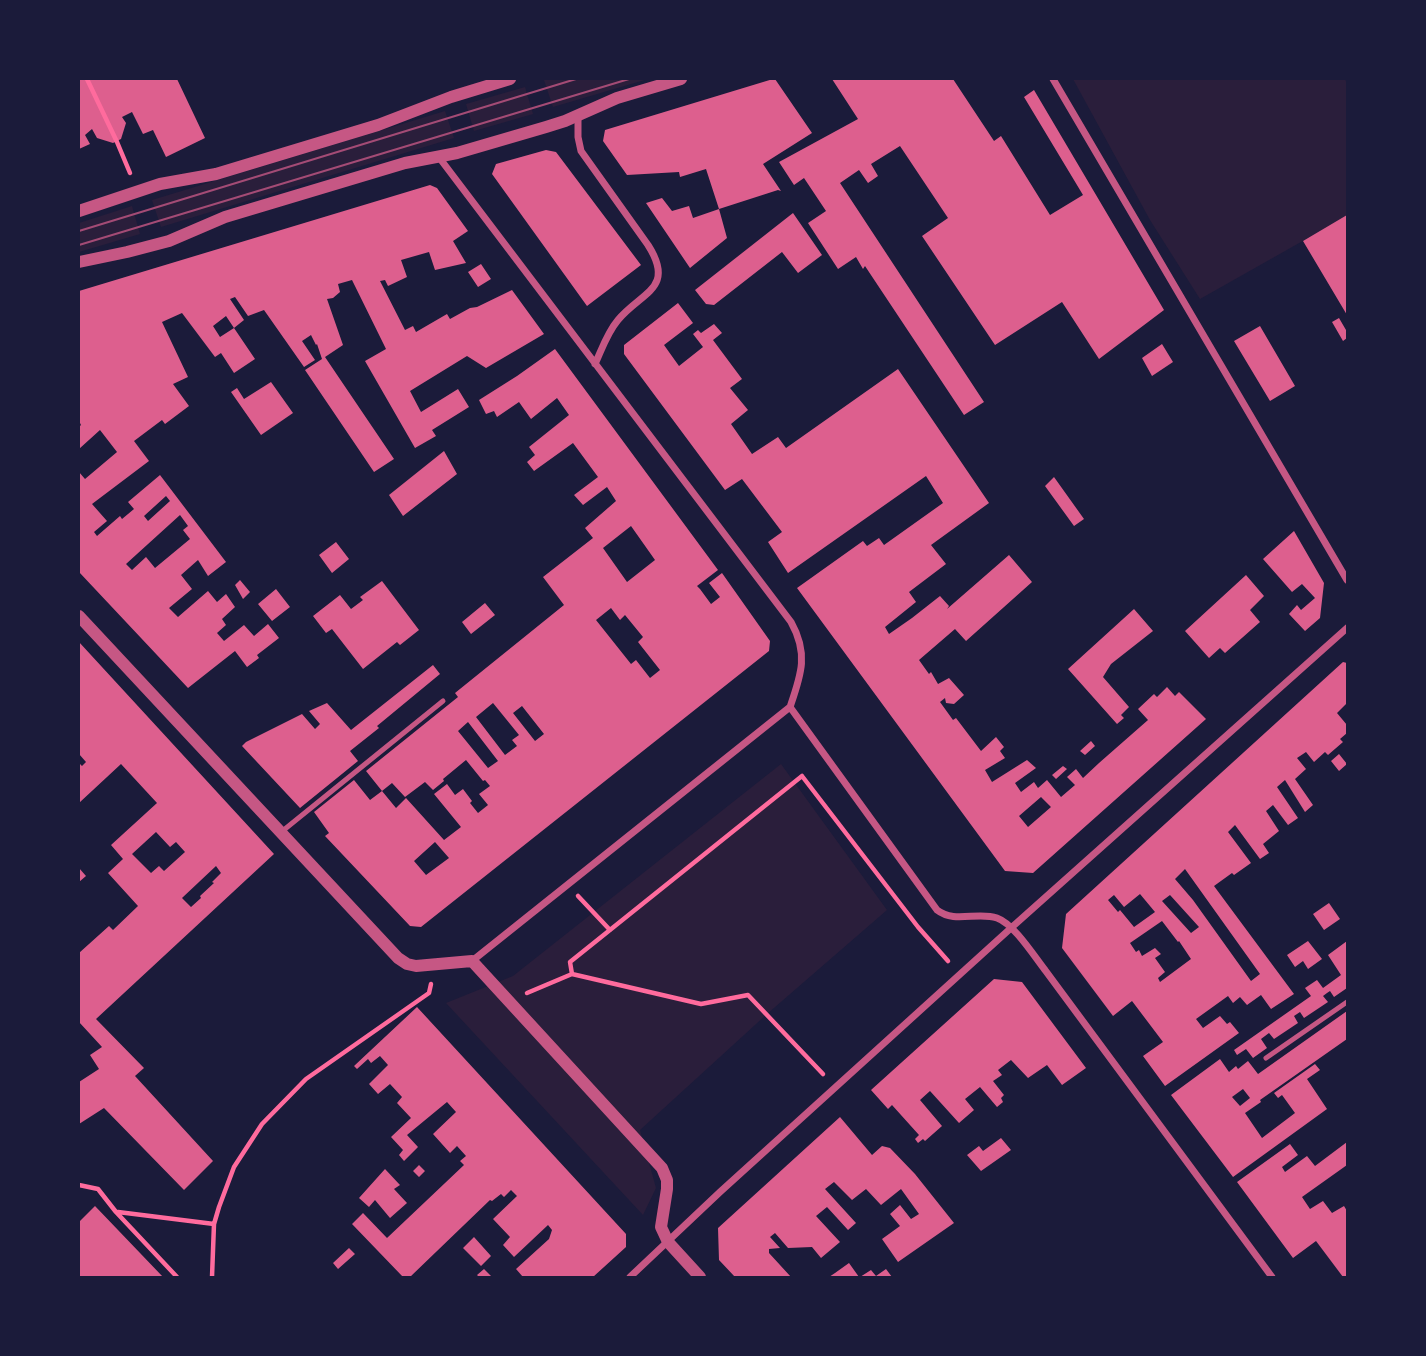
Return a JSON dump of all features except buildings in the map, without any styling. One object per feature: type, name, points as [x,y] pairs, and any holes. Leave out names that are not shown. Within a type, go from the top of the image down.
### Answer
[{"type":"street","points":[[79,211],[160,184],[215,173],[398,119],[470,85],[510,79]]},
{"type":"street","points":[[79,262],[161,243],[225,216],[405,163],[457,153],[565,121],[617,98],[681,79]]},
{"type":"street","points":[[1053,79],[1347,580]]},
{"type":"street","points":[[578,115],[581,152],[648,245],[658,270],[655,287],[626,311],[610,330],[595,364]]},
{"type":"street","points":[[79,617],[398,958],[416,966],[472,961],[790,707],[802,665],[800,642],[791,622],[438,156]]},
{"type":"street","points":[[630,1277],[1011,928],[1347,628]]},
{"type":"street","points":[[790,707],[937,910],[951,917],[996,918],[1011,928],[1272,1277]]},
{"type":"street","points":[[472,961],[662,1168],[667,1189],[661,1227],[668,1242],[701,1277]]},
{"type":"lane","points":[[280,833],[443,701]]},
{"type":"lane","points":[[1266,1058],[1347,1002]]},
{"type":"path","points":[[87,79],[137,191]]},
{"type":"path","points":[[572,974],[570,962],[802,776],[918,928],[961,974]]},
{"type":"path","points":[[567,885],[610,930]]},
{"type":"path","points":[[212,1277],[214,1224],[234,1167],[262,1124],[306,1079],[429,993],[437,964]]},
{"type":"path","points":[[510,1001],[572,974],[701,1004],[748,995],[836,1087]]},
{"type":"path","points":[[79,1185],[98,1189],[177,1277]]},
{"type":"path","points":[[116,1212],[214,1224]]},
{"type":"shaded area","points":[[648,79],[553,107],[544,80]]},
{"type":"shaded area","points":[[1073,79],[1345,79],[1347,216],[1200,299],[1150,220]]},
{"type":"shaded area","points":[[525,87],[533,114],[474,131],[466,104]]},
{"type":"shaded area","points":[[445,111],[454,138],[161,227],[152,200]]},
{"type":"shaded area","points":[[132,206],[140,234],[79,252],[79,223]]},
{"type":"shaded area","points":[[781,764],[887,910],[767,1014],[640,1130],[656,1188],[643,1215],[446,1003],[513,976]]},
{"type":"tram line","points":[[79,231],[576,79]]},
{"type":"tram line","points":[[79,245],[629,79]]}]
